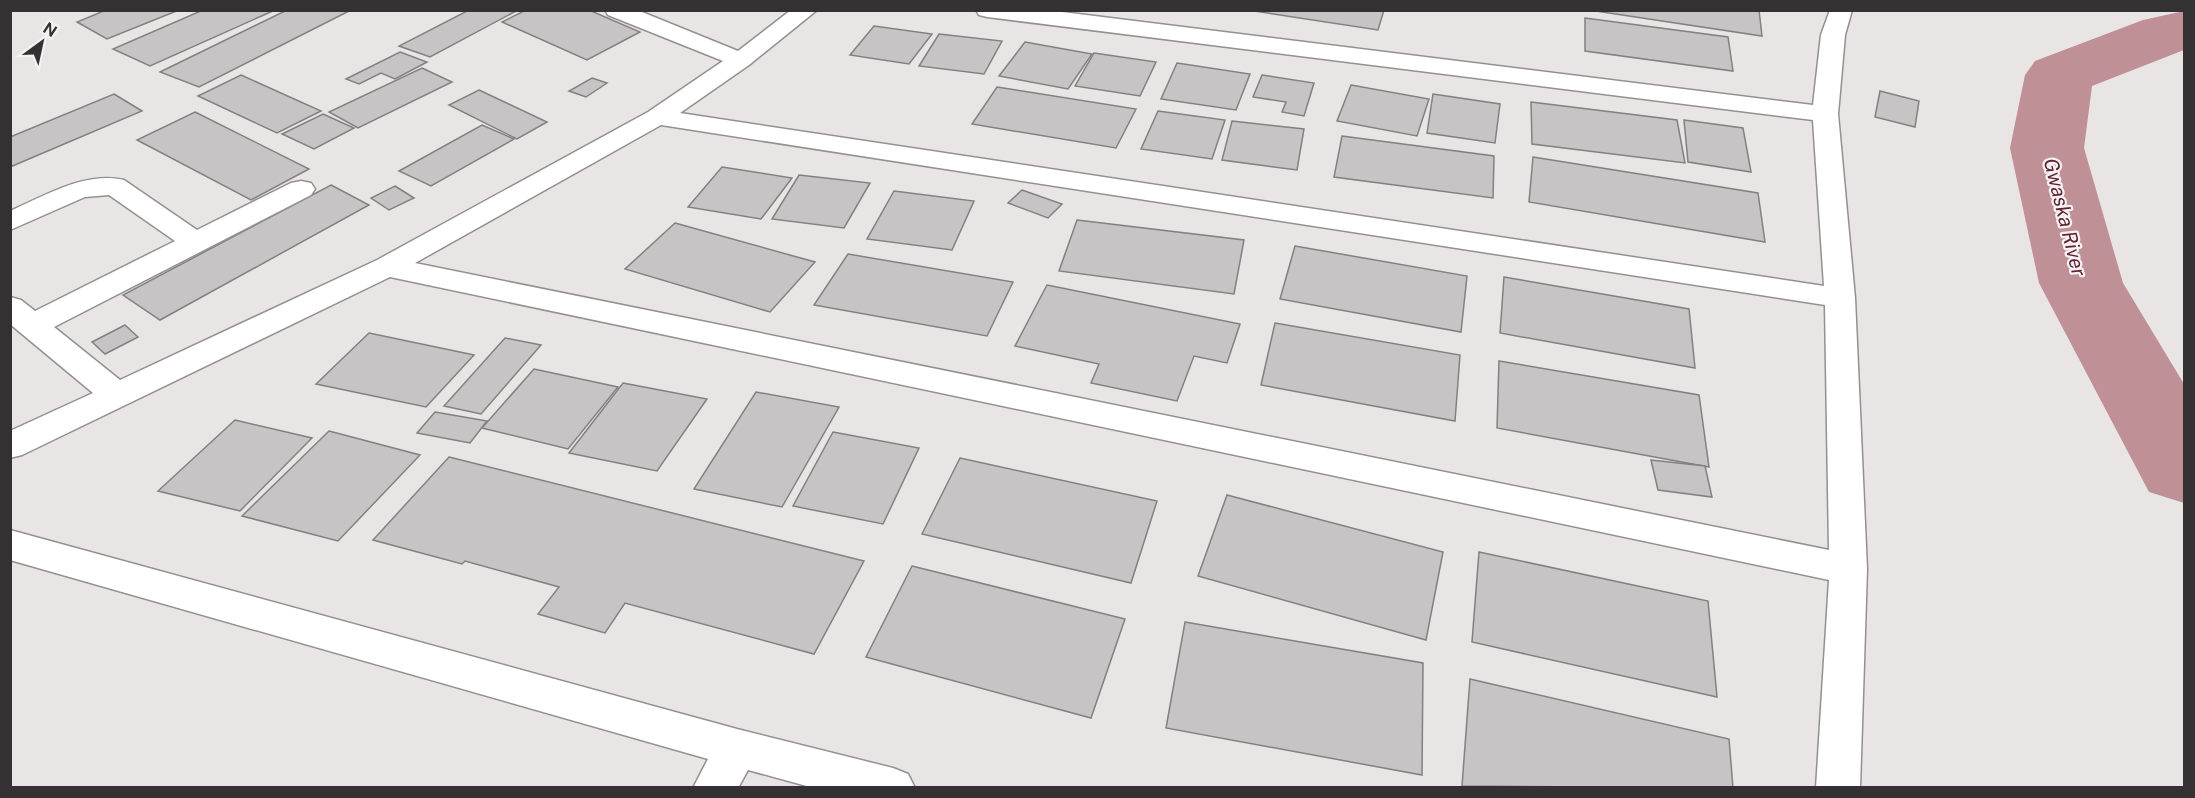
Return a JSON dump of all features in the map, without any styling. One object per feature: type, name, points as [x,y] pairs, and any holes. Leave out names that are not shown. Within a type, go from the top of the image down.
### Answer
[{"type":"street","points":[[616,10],[741,60]]},
{"type":"street","points":[[10,446],[387,267],[657,117],[741,60],[806,10]]},
{"type":"street","points":[[987,10],[1825,114]]},
{"type":"street","points":[[1838,788],[1848,568],[1840,298],[1825,114],[1833,35],[1841,10]]},
{"type":"street","points":[[657,117],[1840,298]]},
{"type":"street","points":[[10,222],[79,190],[114,186],[195,242]]},
{"type":"street","points":[[117,396],[21,316],[195,242],[302,189]]},
{"type":"street","points":[[387,267],[1848,568]]},
{"type":"street","points":[[10,545],[737,748],[893,788]]},
{"type":"street","points":[[715,788],[737,748]]},
{"type":"building","points":[[106,10],[179,10],[107,39],[77,22]]},
{"type":"building","points":[[203,10],[275,10],[150,66],[113,49]]},
{"type":"building","points":[[287,10],[351,10],[199,87],[160,72]]},
{"type":"building","points":[[469,10],[518,10],[430,57],[399,46]]},
{"type":"building","points":[[526,10],[589,10],[640,32],[587,60],[502,22]]},
{"type":"building","points":[[1248,10],[1384,10],[1378,30]]},
{"type":"building","points":[[1589,10],[1759,10],[1762,36]]},
{"type":"building","points":[[1585,18],[1728,37],[1733,71],[1585,51]]},
{"type":"building","points":[[874,26],[932,34],[909,64],[850,55]]},
{"type":"building","points":[[939,34],[1002,41],[984,74],[919,66]]},
{"type":"building","points":[[1025,42],[1092,54],[1068,89],[999,76]]},
{"type":"building","points":[[400,52],[427,62],[395,79],[381,73],[359,84],[346,79]]},
{"type":"building","points":[[1094,53],[1156,62],[1140,96],[1075,86]]},
{"type":"building","points":[[1177,63],[1250,74],[1236,110],[1161,99]]},
{"type":"building","points":[[422,68],[452,82],[358,128],[329,112]]},
{"type":"building","points":[[241,75],[321,111],[277,133],[198,96]]},
{"type":"building","points":[[1262,75],[1314,83],[1304,116],[1282,112],[1286,102],[1253,97]]},
{"type":"building","points":[[592,78],[607,83],[586,97],[569,91]]},
{"type":"building","points":[[1351,85],[1429,99],[1417,136],[1337,121]]},
{"type":"building","points":[[997,87],[1136,109],[1116,148],[972,124]]},
{"type":"building","points":[[479,90],[547,122],[517,139],[449,105]]},
{"type":"building","points":[[1880,91],[1919,101],[1915,127],[1875,117]]},
{"type":"building","points":[[114,94],[142,111],[10,167],[10,137]]},
{"type":"building","points":[[1433,94],[1500,104],[1495,143],[1427,133]]},
{"type":"building","points":[[1531,102],[1677,120],[1685,163],[1532,144]]},
{"type":"building","points":[[1158,111],[1225,120],[1212,159],[1141,149]]},
{"type":"building","points":[[195,112],[309,169],[251,200],[137,140]]},
{"type":"building","points":[[323,114],[354,128],[314,149],[282,134]]},
{"type":"building","points":[[1684,120],[1743,128],[1751,172],[1688,162]]},
{"type":"building","points":[[1232,121],[1304,129],[1297,170],[1222,160]]},
{"type":"building","points":[[482,125],[514,139],[431,186],[399,171]]},
{"type":"building","points":[[1342,136],[1494,156],[1493,198],[1334,177]]},
{"type":"building","points":[[1533,157],[1758,193],[1765,242],[1529,202]]},
{"type":"building","points":[[722,167],[792,178],[761,219],[688,207]]},
{"type":"building","points":[[799,175],[870,183],[844,228],[772,219]]},
{"type":"building","points":[[331,185],[369,205],[160,320],[123,295]]},
{"type":"building","points":[[395,186],[414,198],[389,210],[371,198]]},
{"type":"building","points":[[1022,190],[1062,204],[1048,218],[1008,203]]},
{"type":"building","points":[[894,191],[974,201],[952,250],[867,239]]},
{"type":"building","points":[[1077,220],[1244,240],[1234,294],[1059,271]]},
{"type":"building","points":[[675,223],[815,262],[770,312],[625,269]]},
{"type":"building","points":[[1295,246],[1467,276],[1461,332],[1280,299]]},
{"type":"building","points":[[848,254],[1013,282],[987,336],[814,305]]},
{"type":"building","points":[[1504,277],[1689,309],[1695,368],[1500,333]]},
{"type":"building","points":[[1047,285],[1240,324],[1227,363],[1194,356],[1177,401],[1091,383],[1099,364],[1015,346]]},
{"type":"building","points":[[1275,323],[1460,355],[1455,421],[1261,385]]},
{"type":"building","points":[[125,325],[138,337],[105,354],[92,342]]},
{"type":"building","points":[[369,333],[474,355],[426,407],[316,384]]},
{"type":"building","points":[[505,338],[541,345],[481,414],[444,406]]},
{"type":"building","points":[[1499,361],[1699,395],[1709,467],[1497,428]]},
{"type":"building","points":[[534,369],[618,387],[568,449],[482,428]]},
{"type":"building","points":[[623,383],[707,399],[657,471],[569,453]]},
{"type":"building","points":[[756,392],[839,407],[782,507],[694,489]]},
{"type":"building","points":[[435,412],[487,421],[470,443],[417,433]]},
{"type":"building","points":[[235,420],[312,438],[240,511],[158,491]]},
{"type":"building","points":[[329,431],[420,455],[338,541],[242,516]]},
{"type":"building","points":[[833,432],[919,448],[883,524],[793,506]]},
{"type":"building","points":[[449,457],[864,561],[814,654],[625,603],[605,633],[538,614],[559,587],[465,561],[462,564],[373,540]]},
{"type":"building","points":[[960,458],[1157,501],[1131,583],[922,534]]},
{"type":"building","points":[[1651,460],[1705,466],[1712,497],[1658,490]]},
{"type":"building","points":[[1227,495],[1443,552],[1426,640],[1198,576]]},
{"type":"building","points":[[1479,552],[1708,601],[1717,697],[1472,642]]},
{"type":"building","points":[[912,566],[1125,619],[1091,718],[866,657]]},
{"type":"building","points":[[1185,622],[1423,663],[1422,775],[1166,728]]},
{"type":"building","points":[[1470,679],[1729,739],[1733,788],[1462,786]]},
{"type":"waterway","name":"Gwaska River","points":[[2184,30],[2166,34],[2059,75],[2047,148],[2081,283],[2184,466]]}]
